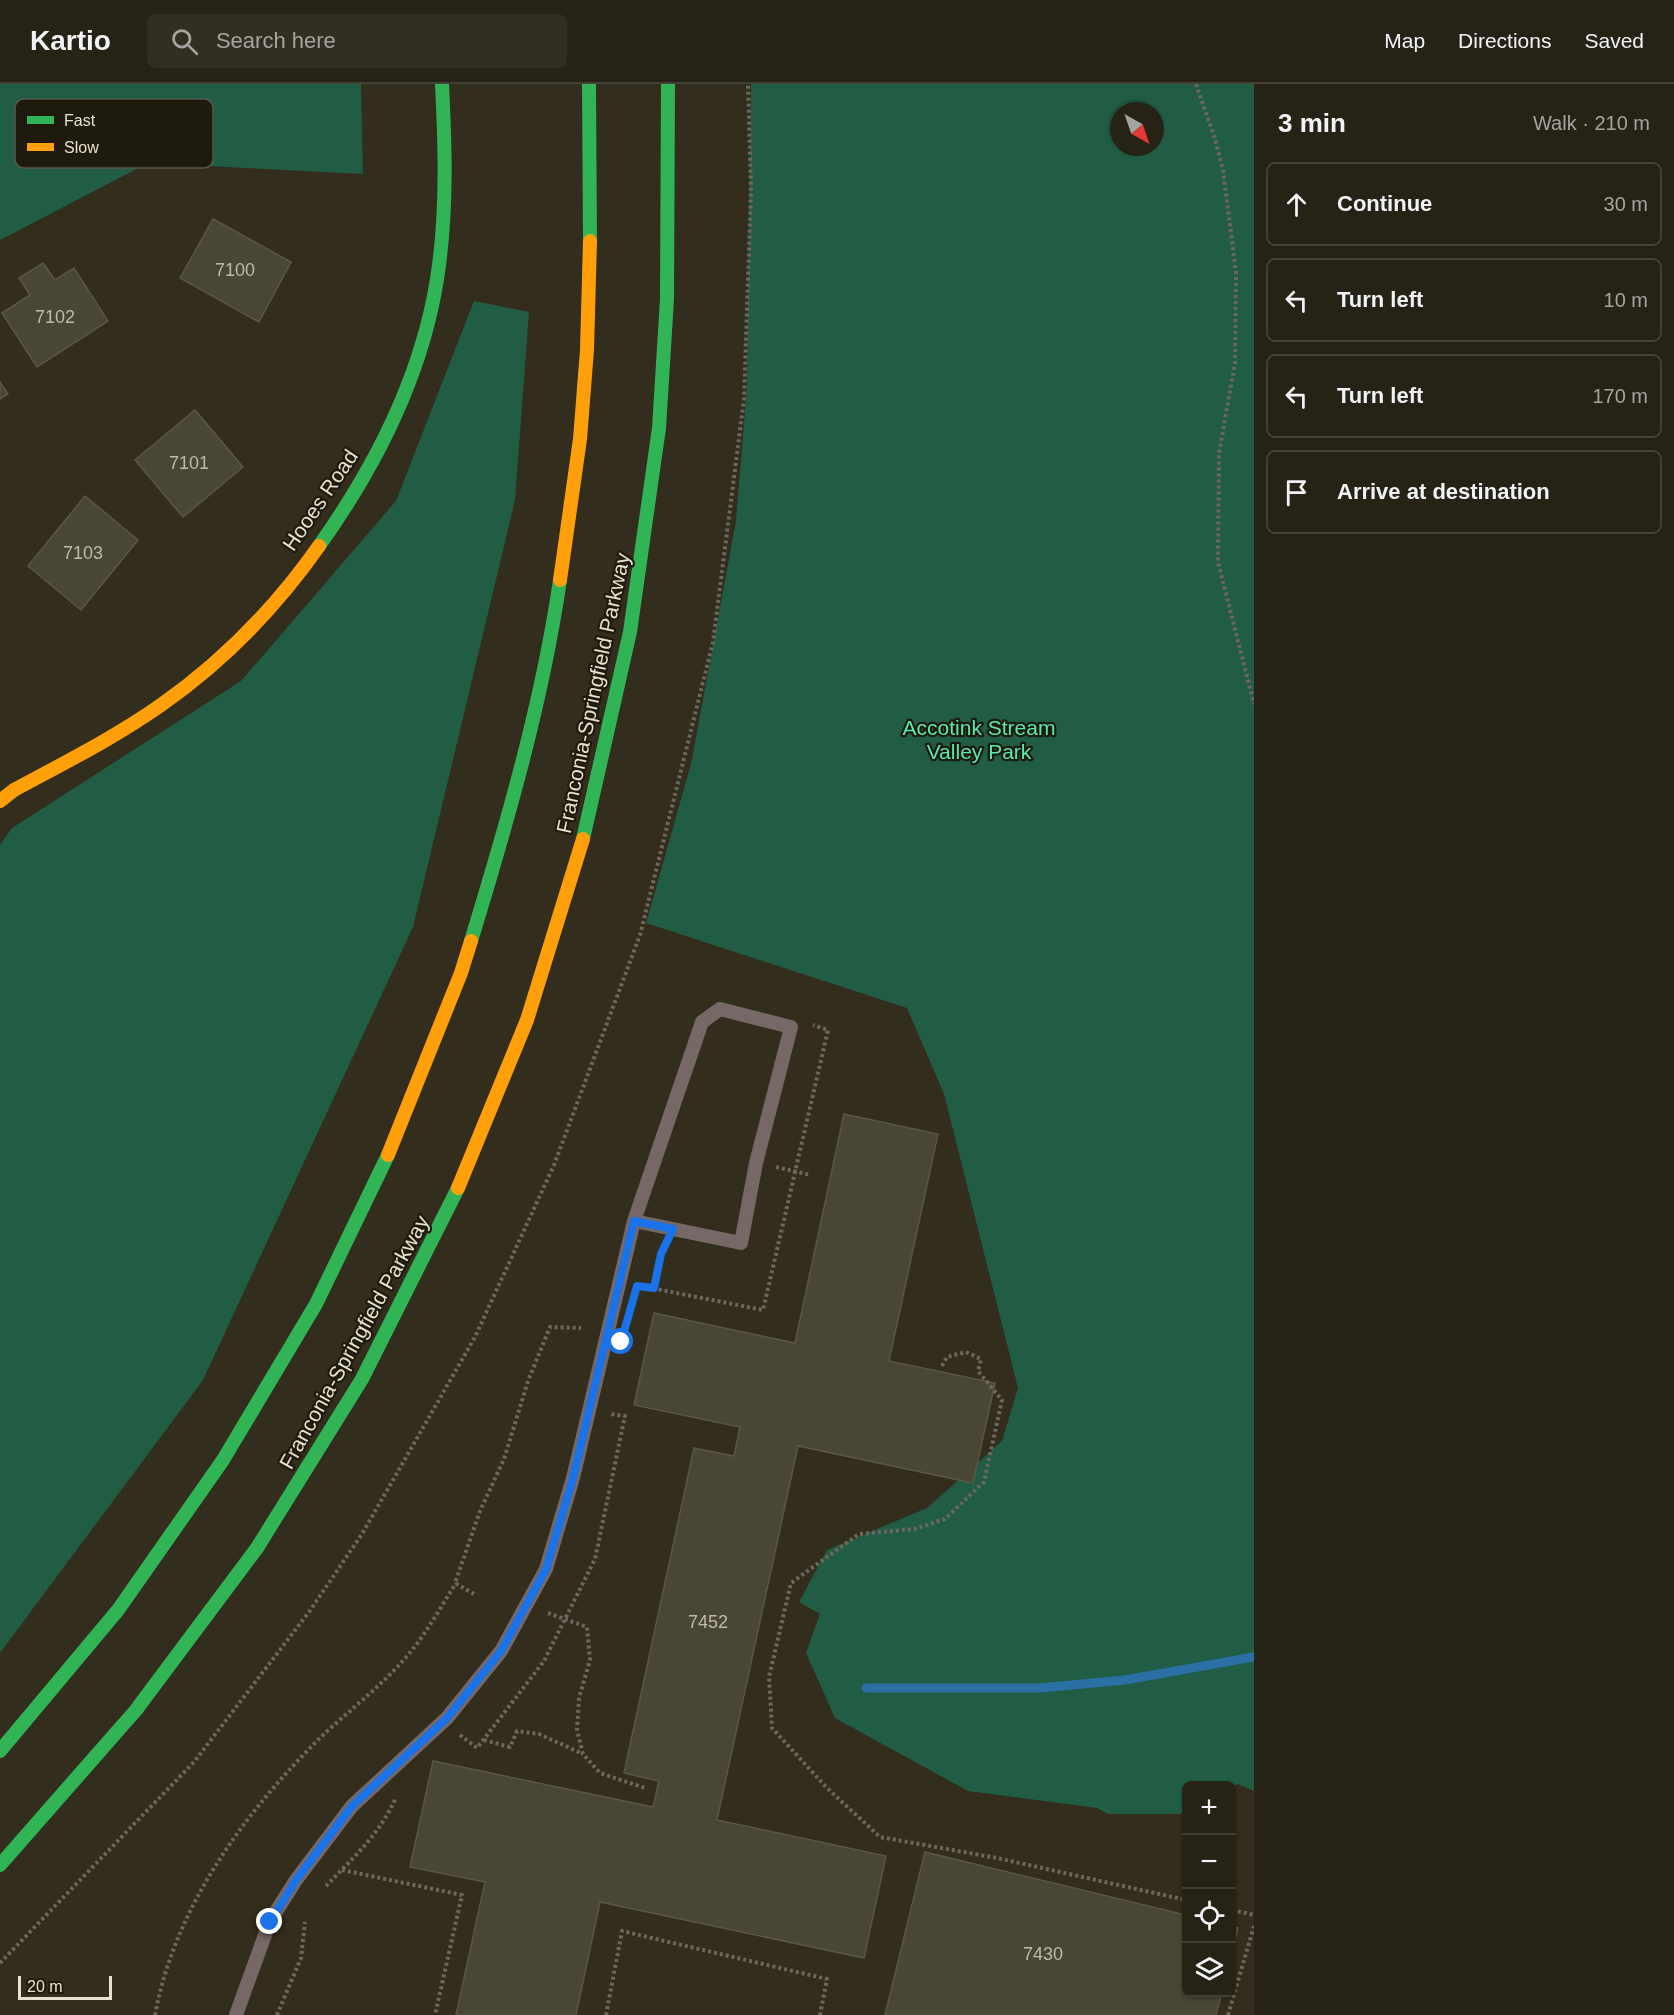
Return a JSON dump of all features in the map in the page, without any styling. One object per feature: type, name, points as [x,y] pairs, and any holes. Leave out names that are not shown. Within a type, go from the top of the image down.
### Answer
[{"type":"main road","name":"Hooes Road","points":[[0,801],[14,790],[139,720],[181,691],[223,654],[270,606],[319,546],[362,481],[393,423],[425,335],[435,293],[444,224],[446,142],[442,84]]},
{"type":"main road","points":[[0,1751],[60,1684],[134,1590],[199,1501],[260,1403],[316,1305],[369,1202],[419,1087],[468,959],[492,885],[525,763],[557,605],[571,516],[584,390],[590,265],[589,84]]},
{"type":"main road","name":"Franconia-Springfield Parkway","points":[[0,1865],[72,1787],[185,1651],[252,1558],[316,1459],[427,1259],[476,1153],[519,1045],[590,824],[627,653],[644,551],[664,367],[669,252],[668,84]]},
{"type":"lane","points":[[236,2015],[270,1922],[296,1880],[352,1806],[447,1718],[501,1651],[546,1569],[573,1478],[634,1221],[702,1023],[720,1009],[791,1027],[756,1163],[741,1243],[634,1221]]},
{"type":"path","points":[[1196,84],[1215,139],[1222,170],[1236,273],[1235,363],[1219,453],[1218,562],[1254,704]]},
{"type":"path","points":[[637,1286],[764,1310],[828,1030],[800,1021],[791,1027]]},
{"type":"path","points":[[796,1171],[811,1175]]},
{"type":"path","points":[[654,1288],[661,1254],[673,1229]]},
{"type":"path","points":[[155,2015],[159,1992],[190,1908],[245,1822],[304,1754],[372,1692],[418,1642],[456,1583],[480,1512],[504,1459],[528,1381],[550,1327],[581,1328]]},
{"type":"path","points":[[942,1366],[947,1357],[966,1352],[981,1359],[978,1371],[1002,1400],[984,1482],[945,1520],[914,1529],[859,1534],[791,1583],[768,1677],[772,1728],[827,1788],[880,1837],[997,1858],[1182,1899]]},
{"type":"path","points":[[457,1732],[477,1748],[484,1740],[544,1661],[595,1559],[625,1416],[600,1412]]},
{"type":"path","points":[[456,1583],[474,1594]]},
{"type":"path","points":[[539,1610],[587,1628],[590,1660],[579,1698],[577,1730],[583,1754]]},
{"type":"path","points":[[484,1740],[510,1747],[518,1731],[539,1734],[583,1754],[600,1773],[645,1788]]},
{"type":"path","points":[[326,1886],[388,1817],[400,1788]]},
{"type":"path","points":[[342,1870],[462,1895],[435,2015]]},
{"type":"path","points":[[1236,1911],[1254,1916]]},
{"type":"path","points":[[277,2015],[301,1958],[305,1922]]},
{"type":"path","points":[[1228,2015],[1254,1926]]},
{"type":"path","points":[[606,2015],[622,1931],[827,1979],[820,2015]]},
{"type":"green space","points":[[0,84],[361,84],[363,174],[213,166],[213,99],[15,99],[15,168],[138,168],[0,240]]},
{"type":"green space","name":"Accotink Stream Valley Park","points":[[751,84],[1254,84],[1254,1791],[1236,1785],[1236,1781],[1182,1781],[1182,1813],[1180,1814],[1108,1814],[1097,1808],[968,1791],[835,1718],[806,1653],[820,1614],[799,1602],[827,1550],[927,1508],[1002,1441],[1018,1388],[944,1094],[907,1008],[646,923],[691,764],[736,521],[747,386]]},
{"type":"green space","points":[[474,301],[529,312],[515,500],[413,927],[203,1380],[0,1653],[0,845],[12,828],[241,681],[396,501]]},
{"type":"building","points":[[213,219],[291,262],[259,322],[180,278]]},
{"type":"building","points":[[43,263],[55,280],[74,268],[108,321],[37,367],[2,313],[30,295],[19,278]]},
{"type":"building","points":[[0,382],[8,394],[0,399]]},
{"type":"building","points":[[195,410],[243,467],[183,517],[135,460]]},
{"type":"building","points":[[85,496],[138,540],[81,610],[28,566]]},
{"type":"building","points":[[844,1114],[938,1134],[889,1361],[995,1383],[973,1483],[798,1446],[717,1820],[886,1856],[864,1958],[600,1902],[576,2015],[456,2015],[485,1882],[410,1867],[433,1761],[653,1807],[659,1781],[624,1773],[694,1448],[734,1456],[740,1427],[634,1405],[654,1313],[795,1343]]},
{"type":"building","points":[[925,1852],[1182,1914],[1182,1997],[1221,1997],[1216,2015],[885,2015]]},
{"type":"waterway","points":[[866,1688],[1040,1688],[1125,1680],[1254,1657]]},
{"type":"traffic: fast","points":[[319,546],[361,482],[379,448],[411,377],[423,341],[433,303],[443,220],[442,84]]},
{"type":"traffic: fast","points":[[589,84],[590,241]]},
{"type":"traffic: fast","points":[[583,839],[630,632],[659,428],[667,299],[668,84]]},
{"type":"traffic: fast","points":[[471,941],[510,807],[533,717],[544,672],[560,580]]},
{"type":"traffic: fast","points":[[0,1751],[118,1610],[223,1460],[316,1304],[388,1155]]},
{"type":"traffic: fast","points":[[0,1865],[136,1710],[257,1548],[362,1379],[458,1188]]},
{"type":"traffic: slow","points":[[560,580],[580,439],[587,350],[590,241]]},
{"type":"traffic: slow","points":[[0,801],[14,790],[125,728],[183,689],[226,652],[266,612],[319,546]]},
{"type":"traffic: slow","points":[[458,1188],[527,1020],[583,839]]},
{"type":"traffic: slow","points":[[388,1155],[461,973],[471,941]]},
{"type":"route","points":[[270,1922],[296,1880],[352,1806],[447,1718],[501,1651],[546,1569],[573,1478],[634,1221],[673,1229],[661,1254],[654,1288],[637,1286],[621,1342]]}]
